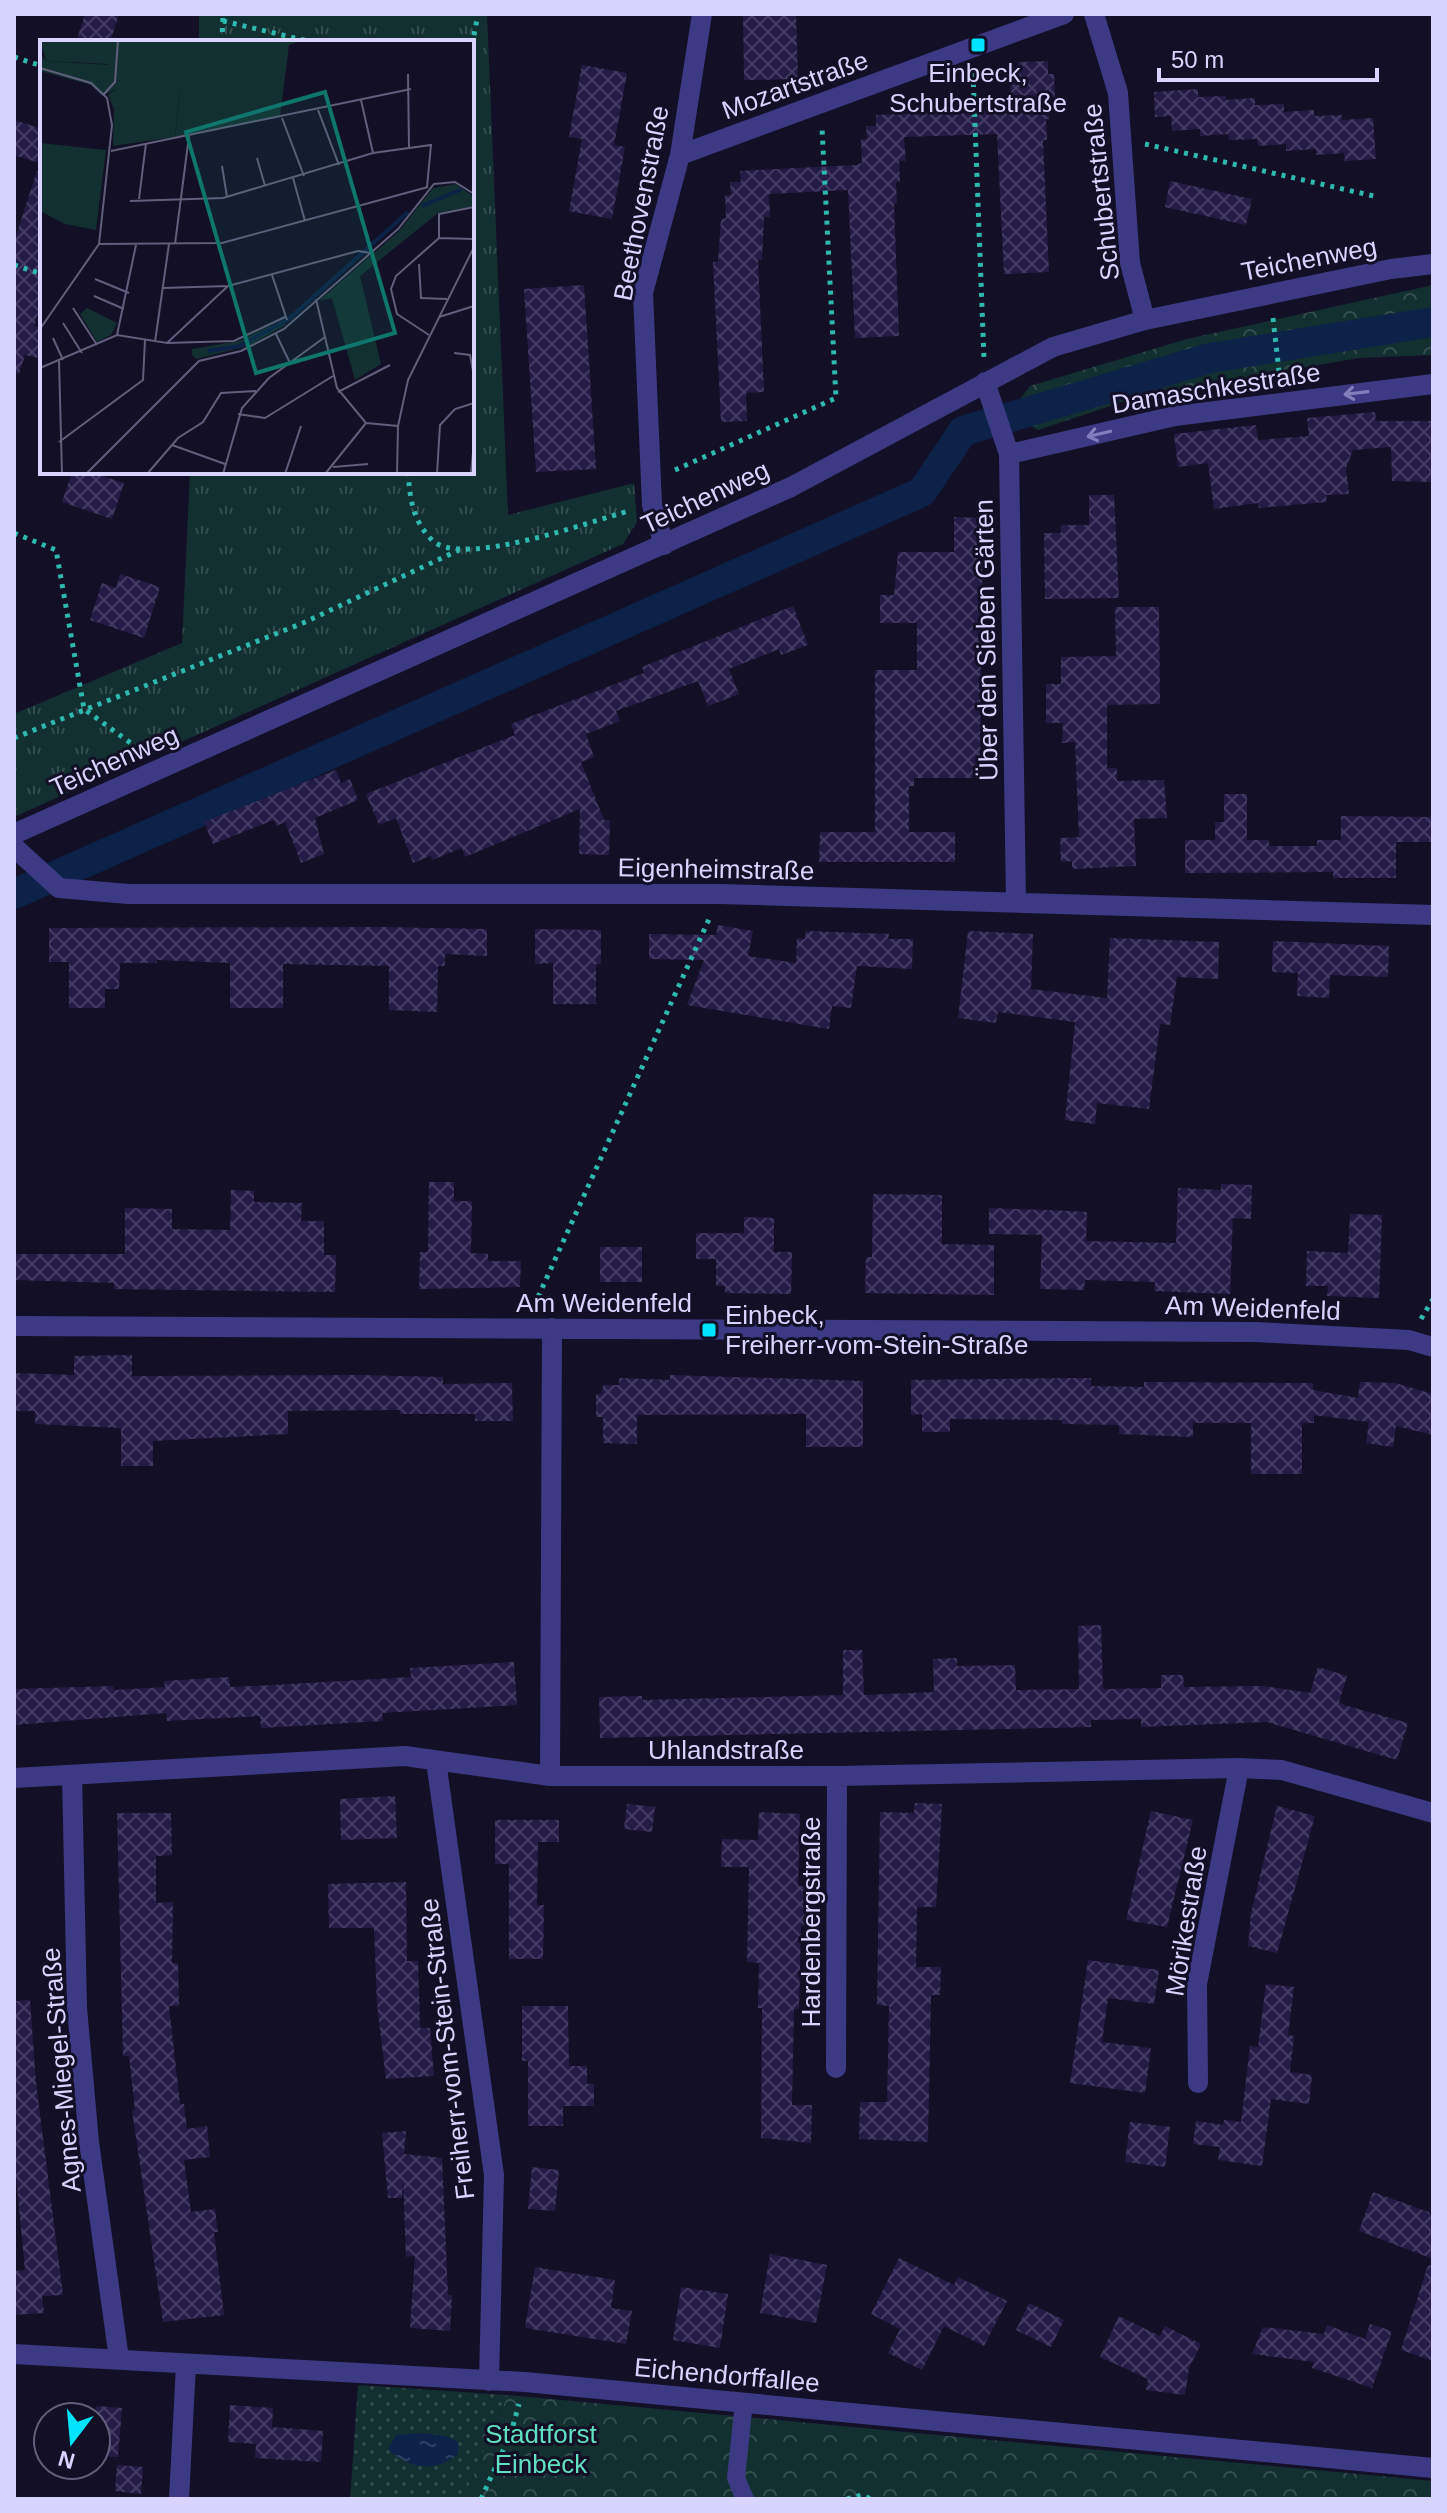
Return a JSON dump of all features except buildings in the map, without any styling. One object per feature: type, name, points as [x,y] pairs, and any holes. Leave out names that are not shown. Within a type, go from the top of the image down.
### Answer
[{"type":"street","name":"Beethovenstraße","points":[[664,545],[652,505],[643,293],[680,155],[702,14]]},
{"type":"street","name":"Mozartstraße","points":[[680,155],[1064,14]]},
{"type":"street","name":"Schubertstraße","points":[[1094,14],[1118,93],[1130,263],[1145,320]]},
{"type":"street","name":"Teichenweg","points":[[14,834],[791,487],[1053,347],[1145,320],[1391,269],[1433,264]]},
{"type":"street","name":"Über den Sieben Gärten","points":[[985,383],[1008,453],[1016,901]]},
{"type":"street","name":"Damaschkestraße","points":[[1008,453],[1175,416],[1433,384]]},
{"type":"street","name":"Eigenheimstraße","points":[[14,847],[59,888],[128,894],[720,894],[1433,915]]},
{"type":"street","name":"Am Weidenfeld","points":[[14,1326],[1255,1332],[1409,1340],[1433,1347]]},
{"type":"street","points":[[550,1776],[552,1328]]},
{"type":"street","name":"Uhlandstraße","points":[[14,1778],[405,1756],[550,1776],[837,1776],[1239,1768],[1282,1770],[1433,1813]]},
{"type":"street","name":"Freiherr-vom-Stein-Straße","points":[[436,1761],[494,2175],[489,2381]]},
{"type":"street","name":"Mörikestraße","points":[[1198,2083],[1197,1984],[1239,1768]]},
{"type":"street","name":"Agnes-Miegel-Straße","points":[[72,1775],[77,2008],[89,2142],[119,2359]]},
{"type":"street","name":"Hardenbergstraße","points":[[836,2068],[837,1776]]},
{"type":"street","name":"Eichendorffallee","points":[[14,2354],[525,2382],[1433,2468]]},
{"type":"street","points":[[179,2499],[186,2365]]},
{"type":"lane","points":[[744,2402],[736,2478],[745,2499]]},
{"type":"path","points":[[473,40],[478,14]]},
{"type":"path","points":[[222,40],[223,18],[305,40]]},
{"type":"path","points":[[972,48],[985,383]]},
{"type":"path","points":[[14,57],[40,65]]},
{"type":"path","points":[[651,480],[836,398],[821,104]]},
{"type":"path","points":[[1121,139],[1378,197]]},
{"type":"path","points":[[14,265],[40,273]]},
{"type":"path","points":[[1274,331],[1278,367]]},
{"type":"path","points":[[408,474],[411,509],[433,542],[459,550]]},
{"type":"path","points":[[14,738],[303,623],[459,550],[499,546],[652,505]]},
{"type":"path","points":[[14,533],[56,550],[84,709],[164,767]]},
{"type":"path","points":[[524,1328],[720,894]]},
{"type":"path","points":[[481,2499],[511,2433],[525,2382]]},
{"type":"path","points":[[847,2499],[862,2495],[871,2499]]},
{"type":"green space","points":[[199,14],[487,14],[508,515],[634,483],[637,522],[623,544],[14,817],[14,714],[182,643],[190,474],[474,474],[474,40],[199,40]]},
{"type":"green space","points":[[1433,285],[1433,355],[1358,358],[1137,397],[1038,430],[1031,426],[1021,398],[1030,386],[1187,339]]},
{"type":"green space","points":[[358,2385],[508,2395],[463,2499],[350,2499]]},
{"type":"green space","name":"Stadtforst Einbeck","points":[[508,2395],[1433,2481],[1433,2499],[463,2499]]},
{"type":"water","points":[[422,2433],[446,2436],[458,2442],[458,2454],[441,2464],[422,2466],[404,2461],[388,2449],[396,2435]]},
{"type":"waterway","points":[[14,894],[922,492],[963,431],[1210,358],[1433,322]]},
{"type":"place","name":"Einbeck, Schubertstraße","points":[[978,45]]},
{"type":"place","name":"Einbeck, Freiherr-vom-Stein-Straße","points":[[709,1330]]}]
